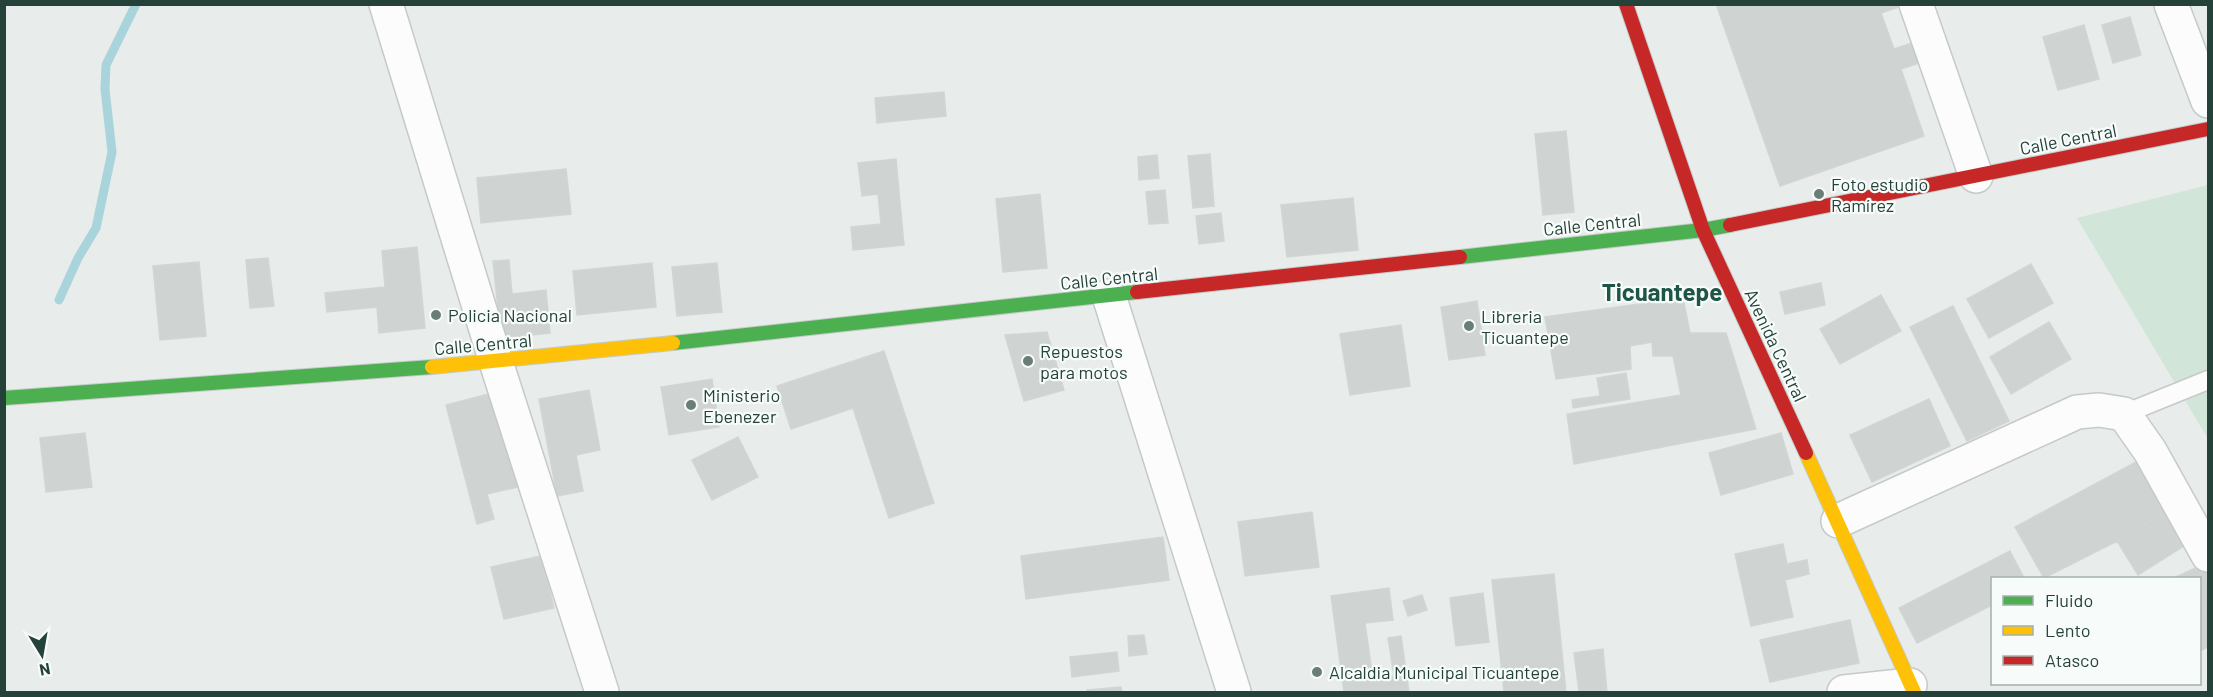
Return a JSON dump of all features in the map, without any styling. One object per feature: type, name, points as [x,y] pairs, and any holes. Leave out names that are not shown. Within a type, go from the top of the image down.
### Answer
[{"type":"street","points":[[386,4],[496,362],[602,693]]},
{"type":"street","name":"Avenida Central","points":[[1626,4],[1702,230],[1838,521],[1912,689]]},
{"type":"street","points":[[1916,4],[1976,176]]},
{"type":"street","points":[[2171,4],[2208,101]]},
{"type":"street","name":"Calle Central","points":[[4,398],[496,362],[1702,230],[2208,129]]},
{"type":"street","points":[[1109,296],[1234,693]]},
{"type":"street","points":[[1838,521],[2077,412],[2099,410],[2124,414],[2150,451],[2208,555]]},
{"type":"street","points":[[1844,693],[1912,689]]},
{"type":"lane","points":[[2124,414],[2208,380]]},
{"type":"green space","points":[[2208,185],[2208,439],[2077,218]]},
{"type":"building","points":[[1716,4],[1898,4],[1899,7],[1881,13],[1894,49],[1912,43],[1919,63],[1901,69],[1924,136],[1780,186]]},
{"type":"building","points":[[2130,17],[2141,55],[2113,63],[2102,25]]},
{"type":"building","points":[[2084,25],[2099,79],[2058,90],[2043,37]]},
{"type":"building","points":[[944,92],[946,116],[877,123],[875,98]]},
{"type":"building","points":[[1566,131],[1574,212],[1543,215],[1535,134]]},
{"type":"building","points":[[1210,154],[1214,206],[1193,208],[1188,156]]},
{"type":"building","points":[[1157,155],[1159,178],[1139,180],[1138,157]]},
{"type":"building","points":[[896,159],[904,245],[853,250],[851,227],[881,224],[878,194],[862,196],[858,163]]},
{"type":"building","points":[[566,169],[571,214],[481,223],[477,178]]},
{"type":"building","points":[[1165,190],[1168,223],[1149,224],[1146,192]]},
{"type":"building","points":[[1040,194],[1047,268],[1003,272],[996,199]]},
{"type":"building","points":[[1353,198],[1358,250],[1287,257],[1281,205]]},
{"type":"building","points":[[1221,213],[1224,241],[1199,244],[1196,216]]},
{"type":"building","points":[[417,247],[425,328],[379,333],[377,307],[327,312],[325,293],[385,287],[382,251]]},
{"type":"building","points":[[268,258],[274,306],[250,308],[246,260]]},
{"type":"building","points":[[509,260],[512,294],[546,290],[550,333],[501,338],[493,261]]},
{"type":"building","points":[[199,262],[206,336],[160,340],[153,266]]},
{"type":"building","points":[[652,263],[656,307],[577,315],[573,271]]},
{"type":"building","points":[[717,263],[722,312],[677,316],[672,267]]},
{"type":"building","points":[[2031,264],[2053,303],[1989,338],[1967,299]]},
{"type":"building","points":[[1821,283],[1825,305],[1785,314],[1780,292]]},
{"type":"building","points":[[1881,295],[1901,331],[1840,364],[1820,329]]},
{"type":"building","points":[[1683,298],[1690,333],[1726,333],[1756,429],[1574,464],[1567,414],[1681,395],[1673,356],[1653,356],[1652,342],[1630,346],[1631,369],[1556,379],[1545,317]]},
{"type":"building","points":[[1477,301],[1485,355],[1449,360],[1441,307]]},
{"type":"building","points":[[1953,306],[2009,421],[1967,441],[1910,327]]},
{"type":"building","points":[[2049,322],[2071,359],[2011,394],[1990,357]]},
{"type":"building","points":[[1401,325],[1410,386],[1350,395],[1340,334]]},
{"type":"building","points":[[1047,332],[1064,390],[1024,401],[1005,335]]},
{"type":"building","points":[[884,351],[934,503],[889,518],[853,408],[791,429],[777,386]]},
{"type":"building","points":[[1626,373],[1630,399],[1573,408],[1572,400],[1600,396],[1597,378]]},
{"type":"building","points":[[712,379],[719,427],[669,435],[661,387]]},
{"type":"building","points":[[589,390],[600,450],[576,455],[583,491],[557,496],[539,399]]},
{"type":"building","points":[[493,393],[518,487],[487,494],[494,519],[477,524],[446,405]]},
{"type":"building","points":[[1929,399],[1950,446],[1872,482],[1850,435]]},
{"type":"building","points":[[85,433],[92,487],[46,492],[40,438]]},
{"type":"building","points":[[1781,433],[1793,474],[1721,495],[1709,453]]},
{"type":"building","points":[[738,437],[758,477],[712,500],[692,460]]},
{"type":"building","points":[[2136,462],[2166,511],[2117,541],[2046,577],[2043,577],[2015,527]]},
{"type":"building","points":[[2166,511],[2187,544],[2138,575],[2117,541]]},
{"type":"building","points":[[1312,512],[1319,567],[1245,576],[1238,522]]},
{"type":"building","points":[[1163,537],[1169,580],[1026,599],[1021,556]]},
{"type":"building","points":[[1783,544],[1787,564],[1807,560],[1809,574],[1785,580],[1793,617],[1751,626],[1735,554]]},
{"type":"building","points":[[2010,551],[2023,577],[1991,577],[1991,606],[1917,643],[1899,608]]},
{"type":"building","points":[[541,556],[554,608],[504,619],[491,567]]},
{"type":"building","points":[[2204,564],[2208,573],[2208,608],[2201,612],[2201,577],[2176,577]]},
{"type":"building","points":[[1554,574],[1566,692],[1504,692],[1492,580]]},
{"type":"building","points":[[1389,588],[1393,620],[1365,623],[1373,679],[1394,676],[1388,638],[1401,636],[1409,692],[1344,692],[1331,596]]},
{"type":"building","points":[[1483,593],[1489,642],[1456,646],[1450,598]]},
{"type":"building","points":[[1422,595],[1427,610],[1408,616],[1403,601]]},
{"type":"building","points":[[2208,608],[2208,647],[2201,650],[2201,612]]},
{"type":"building","points":[[1850,620],[1859,663],[1770,682],[1760,640]]},
{"type":"building","points":[[1144,635],[1147,654],[1129,656],[1128,636]]},
{"type":"building","points":[[1603,649],[1607,692],[1579,692],[1574,653]]},
{"type":"building","points":[[1117,652],[1119,671],[1072,677],[1070,657]]},
{"type":"building","points":[[1121,687],[1122,692],[1088,692],[1087,690]]},
{"type":"waterway","points":[[59,300],[78,258],[96,228],[112,152],[105,89],[106,65],[136,4]]},
{"type":"traffic: fast","points":[[1460,257],[1730,225]]},
{"type":"traffic: fast","points":[[673,343],[1137,292]]},
{"type":"traffic: fast","points":[[4,398],[432,367]]},
{"type":"traffic: slow","points":[[432,367],[673,343]]},
{"type":"traffic: slow","points":[[1806,453],[1914,692]]},
{"type":"traffic: jam","points":[[1626,4],[1703,230],[1806,453]]},
{"type":"traffic: jam","points":[[1730,225],[2208,129]]},
{"type":"traffic: jam","points":[[1137,292],[1460,257]]},
{"type":"place","name":"Foto estudio Ramírez","points":[[1819,194]]},
{"type":"place","name":"Policia Nacional","points":[[436,315]]},
{"type":"place","name":"Libreria Ticuantepe","points":[[1469,326]]},
{"type":"place","name":"Repuestos para motos","points":[[1028,361]]},
{"type":"place","name":"Ministerio Ebenezer","points":[[691,405]]},
{"type":"place","name":"Alcaldia Municipal Ticuantepe","points":[[1317,672]]},
{"type":"district","name":"Ticuantepe","points":[[1662,291]]}]
